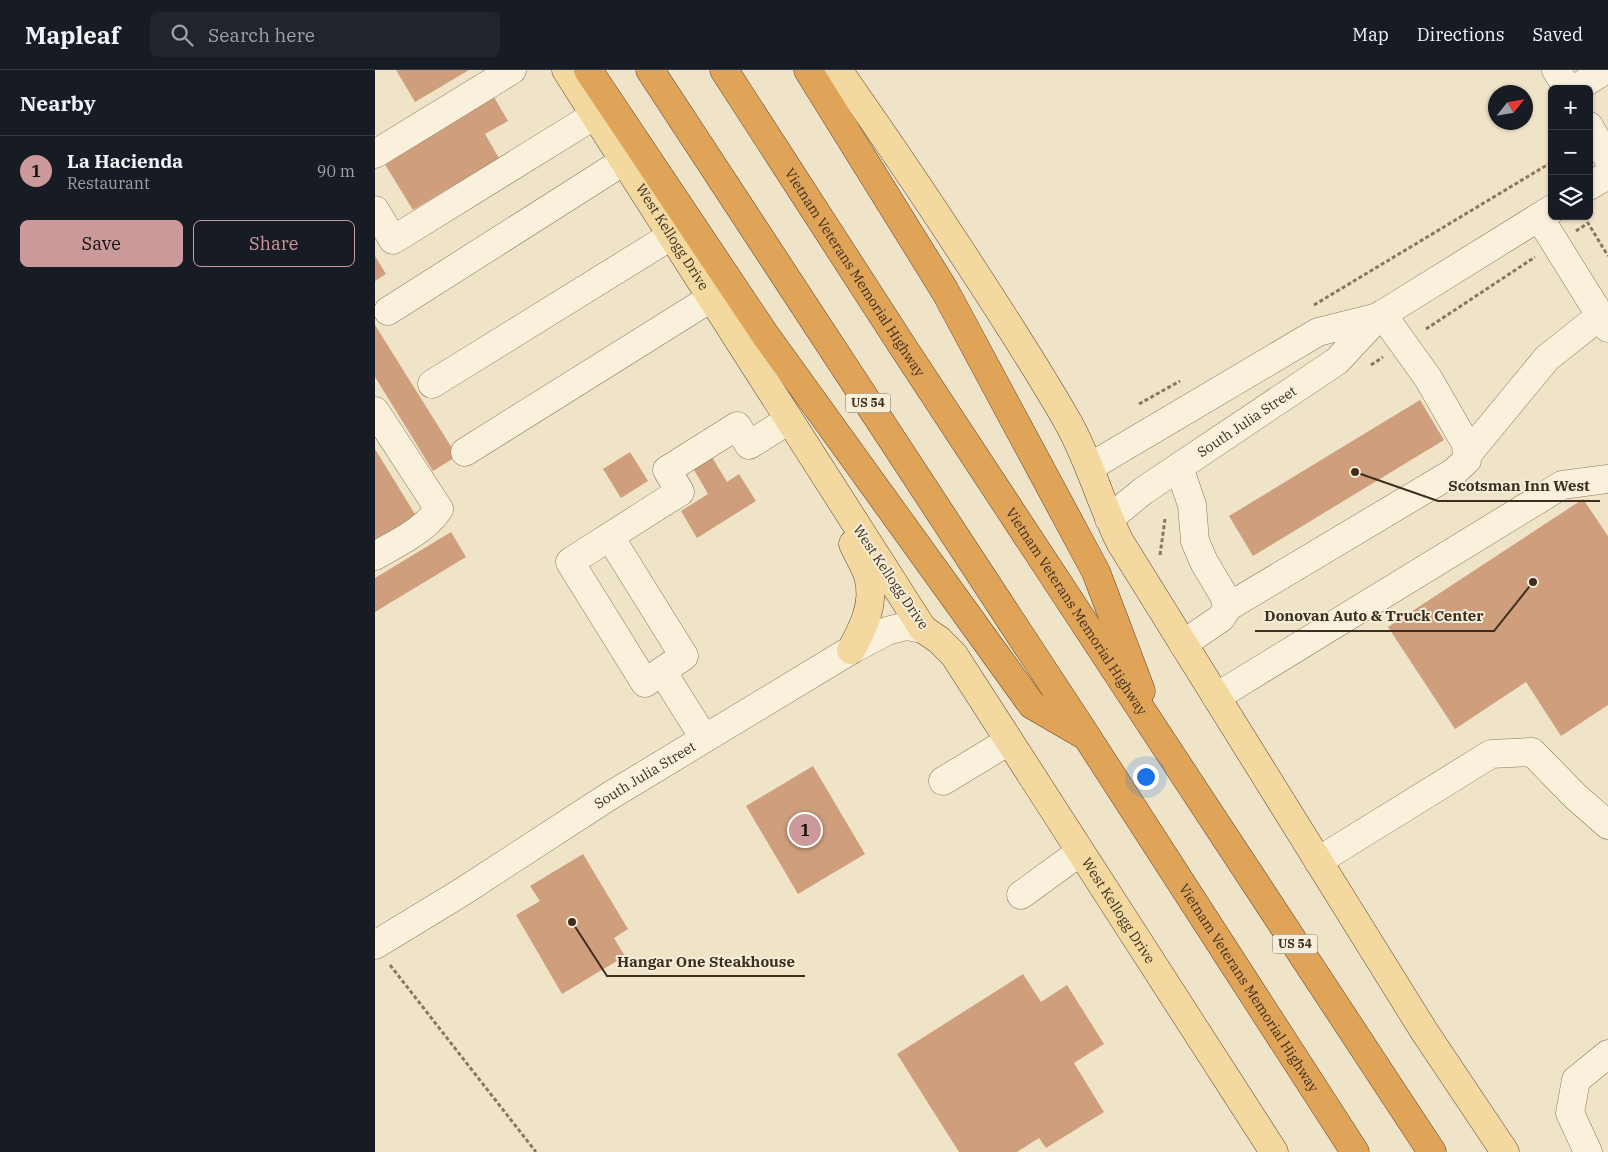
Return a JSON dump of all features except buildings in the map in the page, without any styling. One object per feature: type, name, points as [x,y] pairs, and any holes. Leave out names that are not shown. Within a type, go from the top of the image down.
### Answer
[{"type":"highway","points":[[588,70],[766,336],[1032,706],[1087,737]]},
{"type":"highway","name":"Vietnam Veterans Memorial Highway","points":[[650,70],[1087,737],[1355,1152]]},
{"type":"highway","name":"Vietnam Veterans Memorial Highway","points":[[723,70],[1432,1152]]},
{"type":"highway","points":[[808,70],[945,290],[1096,572],[1158,736]]},
{"type":"main road","name":"West Kellogg Drive","points":[[566,70],[923,629],[939,640],[954,656],[1274,1152]]},
{"type":"main road","points":[[838,70],[878,126],[1011,328],[1070,426],[1090,467],[1099,494],[1120,542],[1424,1031],[1505,1152]]},
{"type":"main road","points":[[815,461],[868,577],[871,594],[869,610],[861,632],[851,650]]},
{"type":"street","points":[[375,154],[512,70]]},
{"type":"street","points":[[1556,70],[1565,85]]},
{"type":"street","points":[[1581,85],[1605,70]]},
{"type":"street","points":[[375,210],[393,240],[595,115]]},
{"type":"street","points":[[1591,130],[1608,158]]},
{"type":"street","points":[[388,311],[624,161]]},
{"type":"street","points":[[1593,184],[1608,175]]},
{"type":"street","points":[[1467,455],[1547,358],[1604,322],[1556,244],[1546,213]]},
{"type":"street","name":"South Julia Street","points":[[1109,519],[1143,491],[1182,477],[1337,361],[1380,316],[1546,213]]},
{"type":"street","points":[[432,384],[671,236]]},
{"type":"street","points":[[465,452],[711,298]]},
{"type":"street","points":[[1183,644],[1221,618],[1228,607],[1454,472],[1467,460],[1466,444],[1428,378],[1404,344],[1380,316]]},
{"type":"street","name":"South Julia Street","points":[[1090,467],[1318,332],[1380,316]]},
{"type":"street","points":[[375,411],[439,509],[433,519],[420,529],[375,556]]},
{"type":"street","points":[[610,536],[685,656],[645,683],[570,562],[610,536],[680,492],[667,470],[737,426],[749,445],[789,420]]},
{"type":"street","points":[[1182,477],[1192,505],[1195,541],[1228,607]]},
{"type":"street","points":[[1216,697],[1562,485],[1608,480]]},
{"type":"street","name":"South Julia Street","points":[[381,953],[462,892],[608,797],[851,650],[887,631],[906,626],[923,629]]},
{"type":"street","points":[[662,671],[704,738]]},
{"type":"street","points":[[943,781],[1009,740]]},
{"type":"street","points":[[1318,861],[1491,754],[1532,752],[1575,796],[1608,825]]},
{"type":"street","points":[[1021,895],[1080,852]]},
{"type":"street","points":[[1588,1152],[1570,1113],[1576,1080],[1608,1054]]},
{"type":"path","points":[[1306,309],[1548,164]]},
{"type":"path","points":[[1363,370],[1588,223],[1608,256]]},
{"type":"path","points":[[1139,404],[1181,380]]},
{"type":"path","points":[[1159,561],[1169,497],[1182,477]]},
{"type":"path","points":[[381,953],[536,1152]]},
{"type":"place","name":"Scotsman Inn West","points":[[1355,472]]},
{"type":"place","name":"Donovan Auto & Truck Center","points":[[1533,582]]},
{"type":"place","name":"La Hacienda","points":[[805,830]]},
{"type":"place","name":"Hangar One Steakhouse","points":[[572,922]]}]
